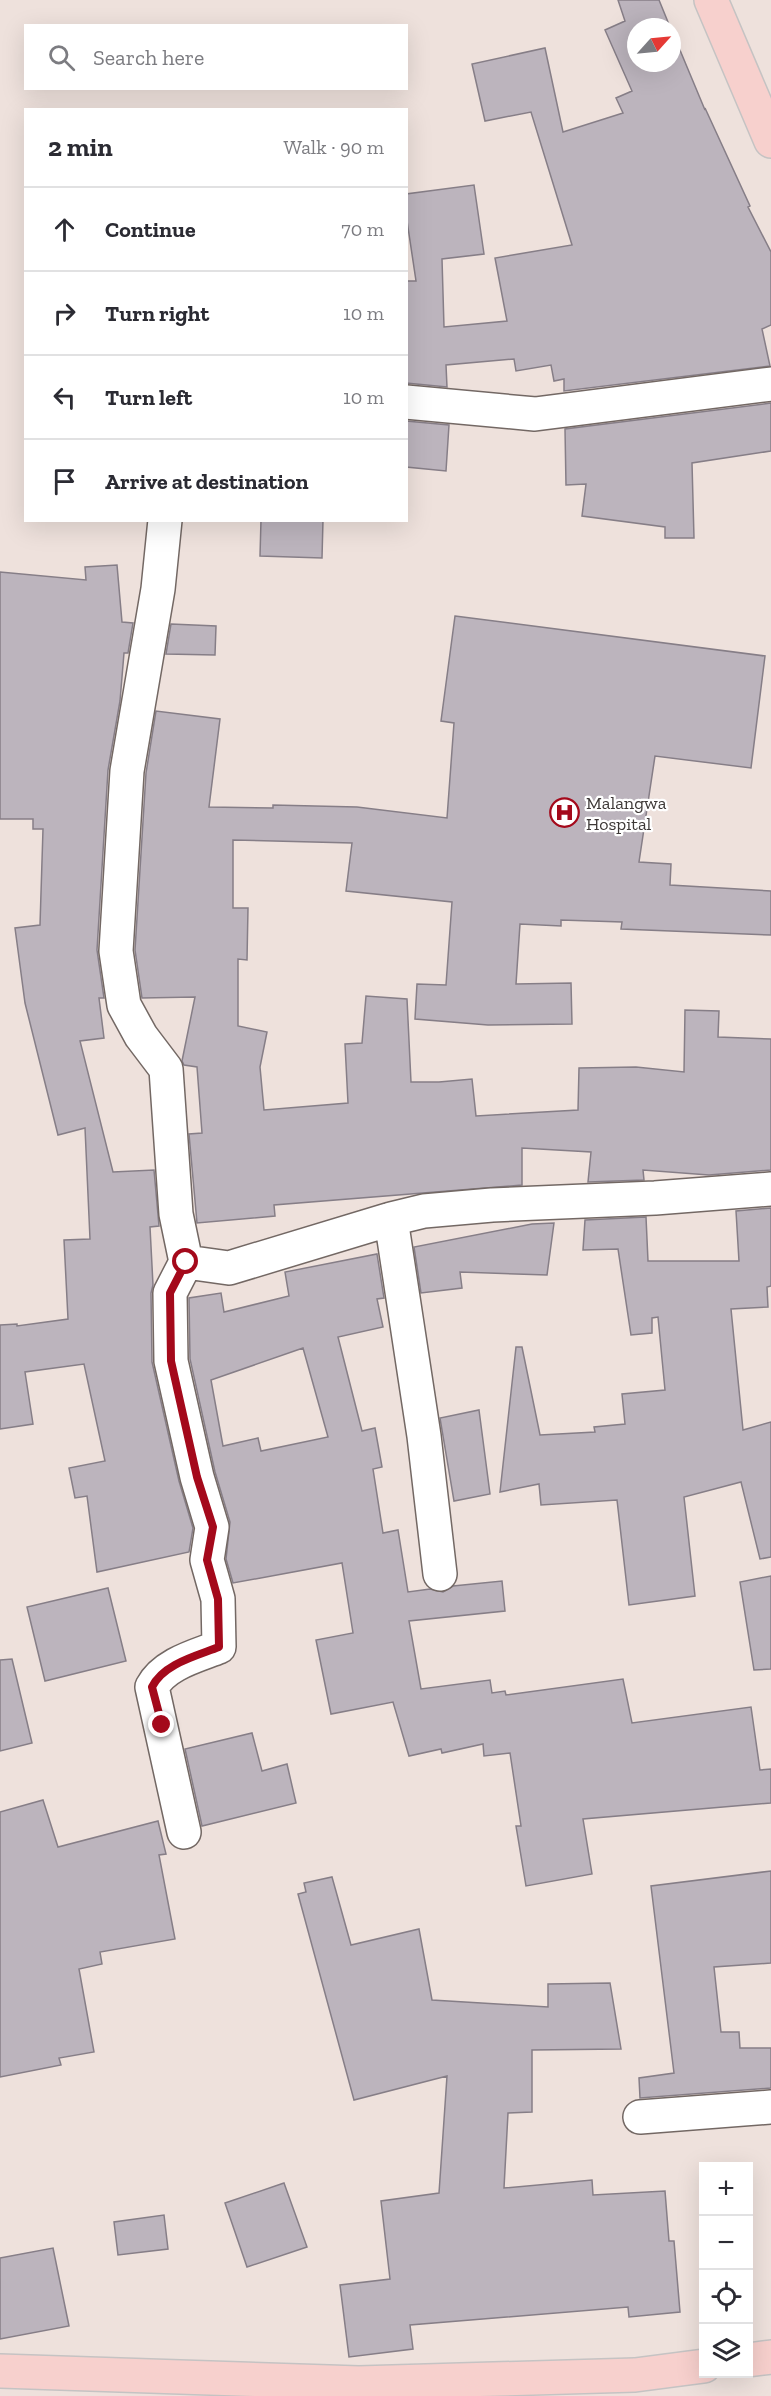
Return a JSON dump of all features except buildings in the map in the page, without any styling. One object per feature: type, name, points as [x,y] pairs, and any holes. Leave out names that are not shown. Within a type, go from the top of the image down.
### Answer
[{"type":"main road","points":[[711,0],[771,141]]},
{"type":"main road","points":[[753,2359],[771,2357]]},
{"type":"main road","points":[[0,2371],[359,2390],[635,2375],[699,2367]]},
{"type":"street","points":[[408,402],[535,414],[771,384]]},
{"type":"street","points":[[165,522],[158,589],[127,771],[116,951],[124,1005],[141,1036],[166,1069],[176,1214],[186,1262],[170,1293],[171,1361],[197,1477],[213,1527],[207,1560],[218,1599],[219,1647],[187,1659],[158,1676],[152,1687],[184,1832]]},
{"type":"street","points":[[186,1262],[229,1268],[424,1211],[771,1189]]},
{"type":"street","points":[[391,1219],[424,1436],[440,1574]]},
{"type":"street","points":[[640,2117],[771,2107]]},
{"type":"place","name":"Malangwa Hospital","points":[[565,813]]},
{"type":"route","points":[[162,1725],[152,1687],[158,1676],[187,1659],[219,1647],[218,1599],[207,1560],[213,1527],[197,1477],[171,1361],[170,1293],[186,1262]]}]
